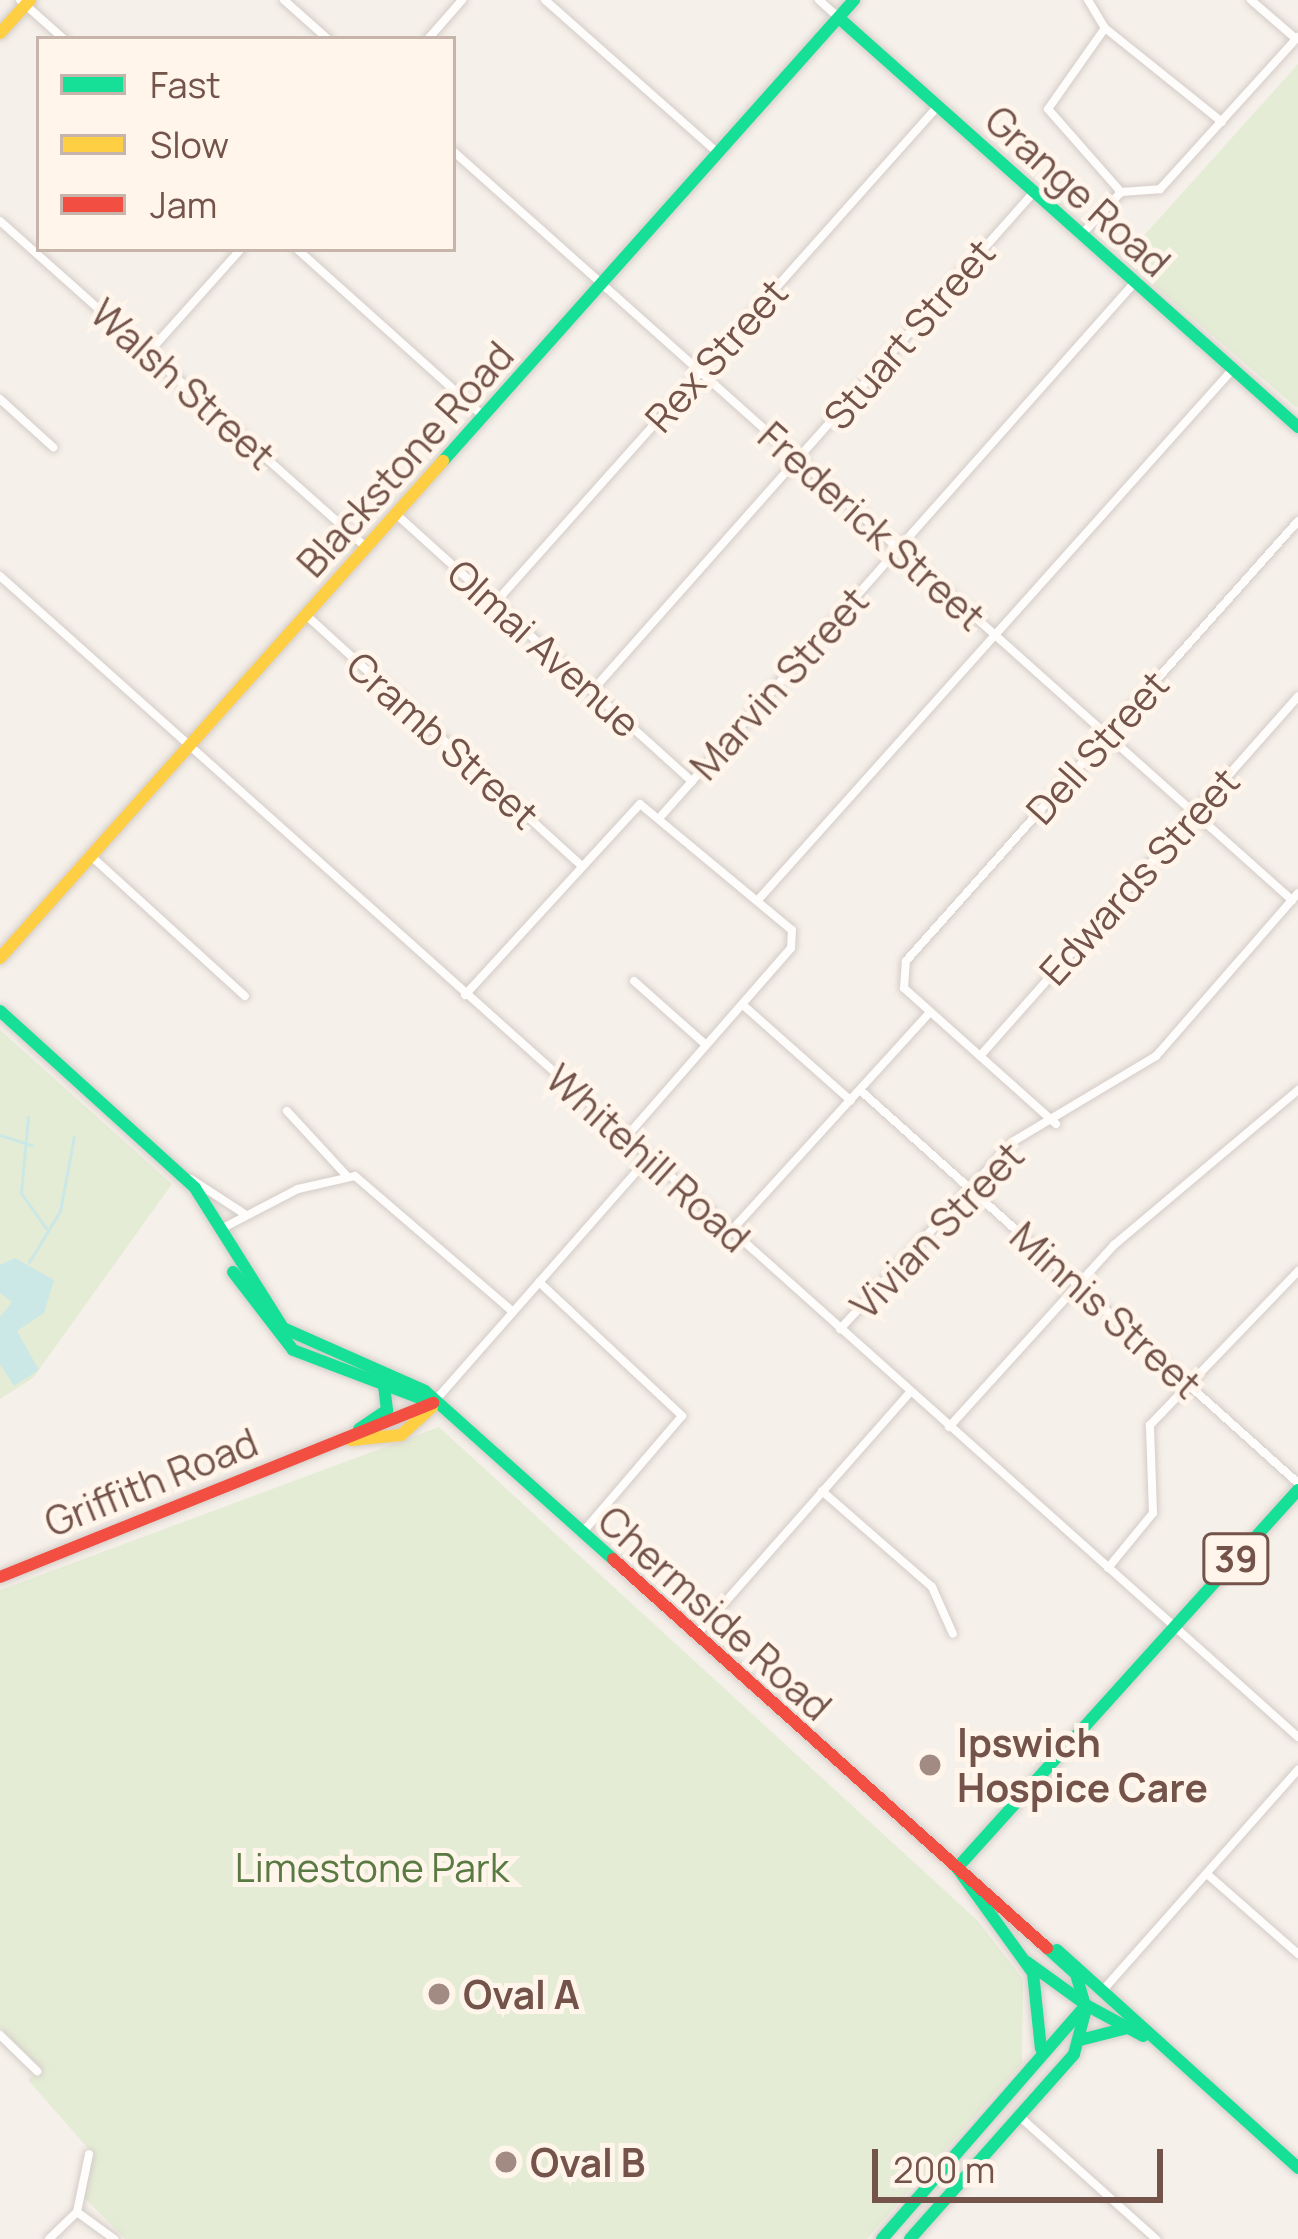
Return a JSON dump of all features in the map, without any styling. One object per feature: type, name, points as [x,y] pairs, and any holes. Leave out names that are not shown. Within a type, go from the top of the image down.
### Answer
[{"type":"main road","name":"Blackstone Road","points":[[0,958],[854,0]]},
{"type":"main road","points":[[0,33],[25,2]]},
{"type":"main road","name":"Grange Road","points":[[838,18],[1298,427]]},
{"type":"main road","name":"Chermside Road","points":[[0,1011],[184,1177],[220,1230],[244,1297],[277,1337],[433,1403]]},
{"type":"main road","name":"Chermside Road","points":[[227,1248],[289,1333],[417,1385],[957,1868],[1104,1989],[1133,2026]]},
{"type":"main road","points":[[353,1433],[387,1410],[384,1386]]},
{"type":"main road","name":"Griffith Road","points":[[0,1577],[433,1403]]},
{"type":"main road","name":"Griffith Road","points":[[326,1444],[401,1435],[433,1403]]},
{"type":"main road","name":"39","points":[[957,1868],[1298,1486]]},
{"type":"main road","name":"Chermside Road","points":[[957,1868],[1025,1960],[1086,2005],[1133,2026],[1298,2168]]},
{"type":"main road","points":[[910,2239],[1020,2117],[1080,2040],[1086,2005],[1046,1942]]},
{"type":"main road","points":[[1025,1960],[1044,2013],[1032,2073]]},
{"type":"main road","points":[[882,2239],[1006,2104],[1086,2005]]},
{"type":"main road","points":[[1080,2040],[1133,2026]]},
{"type":"main road","points":[[1006,2104],[1020,2117]]},
{"type":"street","points":[[284,0],[325,36]]},
{"type":"street","points":[[431,36],[463,0]]},
{"type":"street","points":[[545,0],[720,154]]},
{"type":"street","name":"Grange Road","points":[[819,0],[838,18]]},
{"type":"street","points":[[1088,0],[1106,28],[1222,122]]},
{"type":"street","points":[[1106,28],[1048,109],[1121,192],[1154,193],[1296,38],[1251,0]]},
{"type":"street","points":[[25,2],[61,36]]},
{"type":"street","name":"Rex Street","points":[[494,604],[938,106]]},
{"type":"street","name":"Frederick Street","points":[[456,154],[1195,813],[1295,896]]},
{"type":"street","name":"Stuart Street","points":[[592,691],[1034,192]]},
{"type":"street","points":[[1082,235],[1121,192]]},
{"type":"street","name":"Walsh Street","points":[[0,221],[366,548]]},
{"type":"street","points":[[148,353],[238,252]]},
{"type":"street","points":[[300,252],[483,416]]},
{"type":"street","name":"Marvin Street","points":[[662,814],[1136,282]]},
{"type":"street","points":[[758,900],[1233,369]]},
{"type":"street","points":[[0,399],[53,447]]},
{"type":"street","name":"Olmai Avenue","points":[[396,514],[692,781]]},
{"type":"street","name":"Dell Street","points":[[930,1012],[901,976],[1298,521]]},
{"type":"street","name":"Whitehill Road","points":[[0,576],[1298,1737]]},
{"type":"street","name":"Cramb Street","points":[[306,615],[580,864]]},
{"type":"street","name":"Edwards Street","points":[[980,1056],[1298,697]]},
{"type":"street","points":[[465,995],[634,807],[662,814],[796,938],[625,1138]]},
{"type":"street","points":[[91,856],[244,996]]},
{"type":"street","name":"Vivian Street","points":[[840,1329],[1014,1141],[1056,1124],[1156,1056],[1295,896]]},
{"type":"street","points":[[634,981],[706,1045]]},
{"type":"street","points":[[742,1005],[851,1101]]},
{"type":"street","points":[[730,1232],[930,1012],[1056,1124]]},
{"type":"street","name":"Minnis Street","points":[[860,1090],[1298,1486]]},
{"type":"street","points":[[949,1427],[1078,1285],[1298,1090]]},
{"type":"street","points":[[286,1111],[346,1175],[370,1184],[513,1312]]},
{"type":"street","name":"Griffith Road","points":[[433,1403],[648,1159]]},
{"type":"street","points":[[220,1230],[346,1175]]},
{"type":"street","points":[[184,1177],[248,1215]]},
{"type":"street","points":[[1108,1568],[1148,1525],[1144,1441],[1188,1383],[1298,1271]]},
{"type":"street","points":[[539,1282],[682,1416],[582,1534]]},
{"type":"street","points":[[696,1635],[910,1392]]},
{"type":"street","points":[[822,1491],[932,1587],[953,1634]]},
{"type":"street","points":[[1104,1989],[1298,1770]]},
{"type":"street","points":[[1207,1874],[1298,1954]]},
{"type":"street","points":[[0,2036],[37,2072]]},
{"type":"street","points":[[1020,2117],[1156,2239]]},
{"type":"street","points":[[50,2239],[77,2212],[89,2154]]},
{"type":"street","points":[[77,2212],[114,2239]]},
{"type":"green space","points":[[1298,64],[1298,406],[1297,408],[1123,259]]},
{"type":"green space","points":[[0,1030],[172,1184],[33,1378],[0,1399]]},
{"type":"green space","name":"Limestone Park","points":[[439,1427],[978,1921],[1023,1979],[1022,2063],[867,2239],[125,2239],[81,2194],[94,2155],[28,2080],[40,2067],[0,2028],[0,1590]]},
{"type":"water","points":[[15,1258],[54,1280],[44,1313],[17,1331],[39,1370],[14,1386],[0,1364],[0,1317],[12,1302],[0,1293],[0,1265]]},
{"type":"waterway","points":[[28,1117],[21,1193],[46,1228]]},
{"type":"waterway","points":[[0,1135],[31,1145]]},
{"type":"waterway","points":[[29,1262],[60,1211],[74,1136]]},
{"type":"traffic: fast","points":[[443,461],[854,0]]},
{"type":"traffic: fast","points":[[839,18],[1298,427]]},
{"type":"traffic: fast","points":[[0,1011],[195,1188],[283,1328],[425,1391],[613,1559]]},
{"type":"traffic: fast","points":[[233,1272],[293,1350],[433,1403]]},
{"type":"traffic: fast","points":[[359,1429],[387,1410],[384,1386]]},
{"type":"traffic: fast","points":[[957,1868],[1298,1490]]},
{"type":"traffic: fast","points":[[958,1869],[1033,1973],[1041,2049]]},
{"type":"traffic: fast","points":[[910,2239],[1074,2054],[1086,2009],[1076,1974],[1047,1948]]},
{"type":"traffic: fast","points":[[1057,1950],[1298,2168]]},
{"type":"traffic: fast","points":[[1027,1962],[1085,2004]]},
{"type":"traffic: fast","points":[[1086,2005],[1143,2036]]},
{"type":"traffic: fast","points":[[882,2239],[1086,2005]]},
{"type":"traffic: fast","points":[[1080,2040],[1127,2028]]},
{"type":"traffic: slow","points":[[0,33],[30,0]]},
{"type":"traffic: slow","points":[[0,958],[443,461]]},
{"type":"traffic: slow","points":[[351,1440],[401,1435],[432,1407]]},
{"type":"traffic: jam","points":[[0,1577],[433,1403]]},
{"type":"traffic: jam","points":[[613,1559],[1047,1948]]},
{"type":"place","name":"Ipswich Hospice Care","points":[[930,1765]]},
{"type":"place","name":"Oval A","points":[[439,1994]]},
{"type":"place","name":"Oval B","points":[[506,2162]]}]
